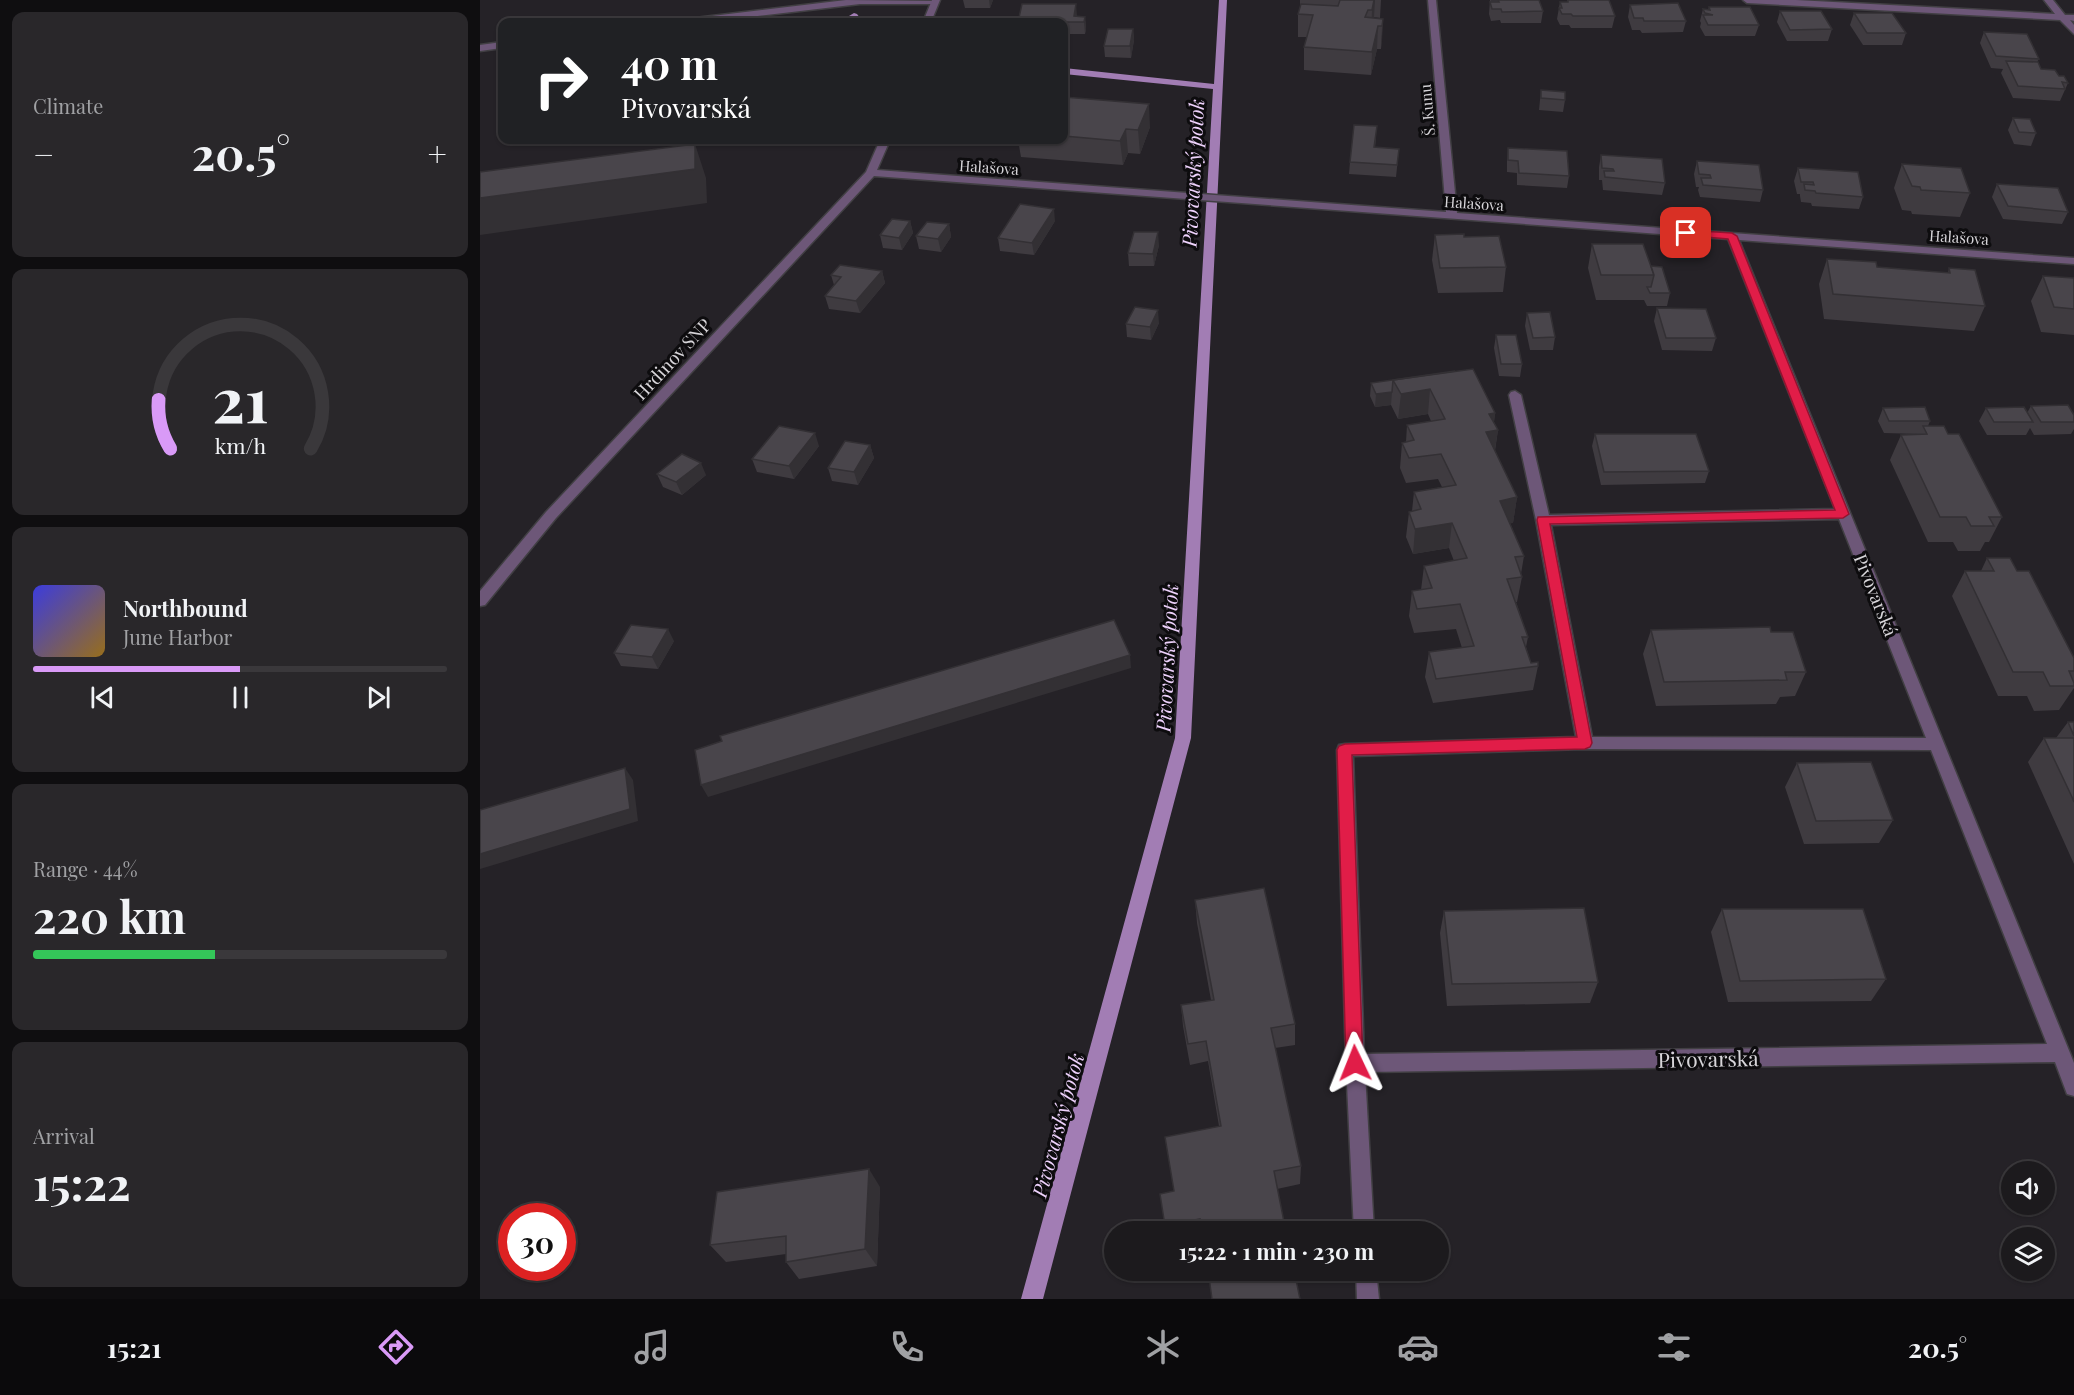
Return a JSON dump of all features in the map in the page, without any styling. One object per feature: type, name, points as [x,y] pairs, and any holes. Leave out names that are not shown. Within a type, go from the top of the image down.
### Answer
[{"type":"street","points":[[720,18],[860,1],[935,0],[928,18]]},
{"type":"street","name":"Š. Kunu","points":[[1432,0],[1452,216]]},
{"type":"street","points":[[1747,0],[2074,18]]},
{"type":"street","points":[[2048,0],[2074,31]]},
{"type":"street","points":[[480,48],[498,46]]},
{"type":"street","name":"Hrdinov SNP","points":[[480,601],[551,515],[871,173],[883,144]]},
{"type":"street","name":"Halašova","points":[[871,173],[2074,261]]},
{"type":"street","name":"Pivovarská","points":[[1732,236],[2074,1087]]},
{"type":"street","points":[[1515,395],[1543,520],[1585,743]]},
{"type":"street","points":[[1543,520],[1843,514]]},
{"type":"street","points":[[1363,1221],[1355,1063],[1345,750],[1585,743],[1935,744]]},
{"type":"street","name":"Pivovarská","points":[[1355,1063],[2061,1053]]},
{"type":"street","points":[[1367,1281],[1368,1299]]},
{"type":"building","points":[[1340,0],[1374,0],[1372,10],[1368,10],[1365,17],[1383,19],[1382,26],[1378,26],[1372,52],[1304,47],[1313,15],[1298,14],[1301,4],[1338,6]]},
{"type":"building","points":[[1498,0],[1539,0],[1543,11],[1502,12],[1501,9],[1492,9],[1490,2],[1499,2]]},
{"type":"building","points":[[1568,0],[1609,0],[1615,16],[1562,14],[1559,8],[1562,8],[1560,2],[1568,2]]},
{"type":"building","points":[[1678,3],[1686,21],[1644,21],[1643,18],[1634,18],[1630,5]]},
{"type":"building","points":[[1022,4],[1076,4],[1074,16],[1085,17],[1084,22],[1068,22],[1068,18],[1019,18]]},
{"type":"building","points":[[1709,7],[1750,7],[1759,25],[1708,25],[1703,15],[1713,15],[1705,13],[1703,9],[1710,10]]},
{"type":"building","points":[[1780,11],[1821,11],[1832,29],[1790,30]]},
{"type":"building","points":[[1854,13],[1892,13],[1906,33],[1867,33]]},
{"type":"building","points":[[1108,29],[1133,29],[1130,46],[1104,46]]},
{"type":"building","points":[[1984,32],[2027,34],[2039,59],[1996,56]]},
{"type":"building","points":[[2006,61],[2038,62],[2041,69],[2055,70],[2059,76],[2064,76],[2068,83],[2062,82],[2065,89],[2018,86]]},
{"type":"building","points":[[1541,90],[1565,92],[1565,100],[1541,98]]},
{"type":"building","points":[[1068,97],[1149,104],[1138,130],[1126,129],[1120,141],[1068,136]]},
{"type":"building","points":[[2013,118],[2030,119],[2036,133],[2019,132]]},
{"type":"building","points":[[1354,125],[1377,126],[1374,147],[1399,149],[1397,165],[1350,162]]},
{"type":"building","points":[[695,144],[695,169],[480,198],[480,172]]},
{"type":"building","points":[[1508,148],[1567,151],[1569,176],[1519,173],[1518,161],[1508,160]]},
{"type":"building","points":[[1601,155],[1662,159],[1665,183],[1605,177],[1604,171],[1614,171],[1602,168]]},
{"type":"building","points":[[1697,161],[1759,165],[1763,190],[1703,185],[1701,178],[1711,178],[1710,175],[1699,174]]},
{"type":"building","points":[[1902,164],[1961,168],[1970,193],[1921,190],[1920,187],[1912,186]]},
{"type":"building","points":[[1798,168],[1858,172],[1863,197],[1805,190],[1804,184],[1814,185],[1813,182],[1801,182]]},
{"type":"building","points":[[1997,184],[2058,188],[2068,212],[2008,206]]},
{"type":"building","points":[[1020,204],[1054,209],[1032,243],[998,238]]},
{"type":"building","points":[[892,219],[910,221],[899,238],[880,235]]},
{"type":"building","points":[[927,222],[949,224],[938,239],[916,236]]},
{"type":"building","points":[[1134,232],[1158,232],[1153,254],[1128,253]]},
{"type":"building","points":[[1464,234],[1464,237],[1499,236],[1506,267],[1440,268],[1435,235]]},
{"type":"building","points":[[1592,244],[1643,244],[1654,275],[1601,275]]},
{"type":"building","points":[[1827,259],[1876,262],[1877,267],[1950,273],[1949,268],[1975,270],[1985,306],[1833,294]]},
{"type":"building","points":[[840,265],[882,271],[856,301],[825,296],[841,277],[831,275]]},
{"type":"building","points":[[1651,266],[1662,267],[1670,293],[1650,293],[1647,287],[1651,287],[1654,275]]},
{"type":"building","points":[[2043,276],[2074,278],[2074,309],[2054,307]]},
{"type":"building","points":[[1135,307],[1158,310],[1150,327],[1126,324]]},
{"type":"building","points":[[1657,308],[1706,309],[1716,338],[1666,338]]},
{"type":"building","points":[[1550,312],[1555,337],[1533,338],[1527,313]]},
{"type":"building","points":[[1496,335],[1516,335],[1522,364],[1501,364]]},
{"type":"building","points":[[1473,369],[1495,413],[1489,414],[1498,430],[1486,432],[1517,497],[1500,501],[1524,556],[1515,557],[1522,577],[1507,579],[1528,637],[1522,637],[1531,663],[1538,662],[1538,666],[1436,679],[1429,652],[1474,646],[1460,604],[1417,609],[1412,591],[1432,588],[1424,566],[1467,558],[1452,523],[1415,529],[1409,512],[1421,509],[1414,492],[1456,485],[1441,454],[1409,458],[1402,443],[1414,440],[1407,425],[1445,419],[1430,389],[1401,394],[1393,380]]},
{"type":"building","points":[[1455,371],[1393,380],[1392,392],[1376,394],[1371,383]]},
{"type":"building","points":[[2068,405],[2074,415],[2074,422],[2041,422],[2031,406]]},
{"type":"building","points":[[1925,407],[1930,421],[1889,421],[1883,408]]},
{"type":"building","points":[[2024,407],[2033,422],[1994,422],[1986,408]]},
{"type":"building","points":[[779,426],[815,433],[789,466],[752,459]]},
{"type":"building","points":[[1923,426],[1944,426],[1948,434],[1959,434],[2002,517],[1989,517],[1994,526],[1971,526],[1966,517],[1940,517],[1901,435],[1927,434]]},
{"type":"building","points":[[1595,434],[1696,434],[1709,471],[1604,472]]},
{"type":"building","points":[[845,441],[870,445],[854,472],[828,468]]},
{"type":"building","points":[[682,454],[701,463],[676,482],[657,474]]},
{"type":"building","points":[[1987,558],[2010,558],[2017,571],[2029,571],[2074,658],[2074,671],[2069,671],[2074,686],[2050,686],[2043,672],[2013,672],[1965,571],[1994,571]]},
{"type":"building","points":[[1114,620],[1130,655],[701,785],[695,750],[722,741],[720,736]]},
{"type":"building","points":[[631,625],[668,629],[652,657],[614,653]]},
{"type":"building","points":[[1770,627],[1771,632],[1793,632],[1806,672],[1785,672],[1787,680],[1664,682],[1651,630]]},
{"type":"building","points":[[2068,722],[2074,722],[2074,736]]},
{"type":"building","points":[[2044,738],[2074,738],[2074,802],[2072,797]]},
{"type":"building","points":[[1871,762],[1893,820],[1816,821],[1797,763]]},
{"type":"building","points":[[625,768],[630,809],[480,854],[480,810]]},
{"type":"building","points":[[1264,888],[1295,1024],[1271,1028],[1301,1166],[1274,1171],[1284,1221],[1200,1221],[1200,1219],[1164,1221],[1160,1194],[1174,1191],[1165,1137],[1221,1126],[1206,1041],[1188,1044],[1181,1005],[1214,1000],[1195,900]]},
{"type":"building","points":[[1584,908],[1598,982],[1452,984],[1444,911]]},
{"type":"building","points":[[1722,909],[1863,909],[1886,979],[1740,981]]},
{"type":"building","points":[[869,1169],[865,1249],[786,1262],[786,1236],[710,1245],[717,1192]]},
{"type":"building","points":[[1210,1281],[1296,1281],[1300,1299],[1212,1299]]},
{"type":"waterway","name":"Pivovarský potok","points":[[1032,1299],[1183,738],[1223,0]]},
{"type":"waterway","points":[[1068,71],[1218,87]]},
{"type":"route","points":[[1355,1063],[1345,750],[1585,743],[1543,520],[1843,514],[1732,236],[1686,233]]}]
